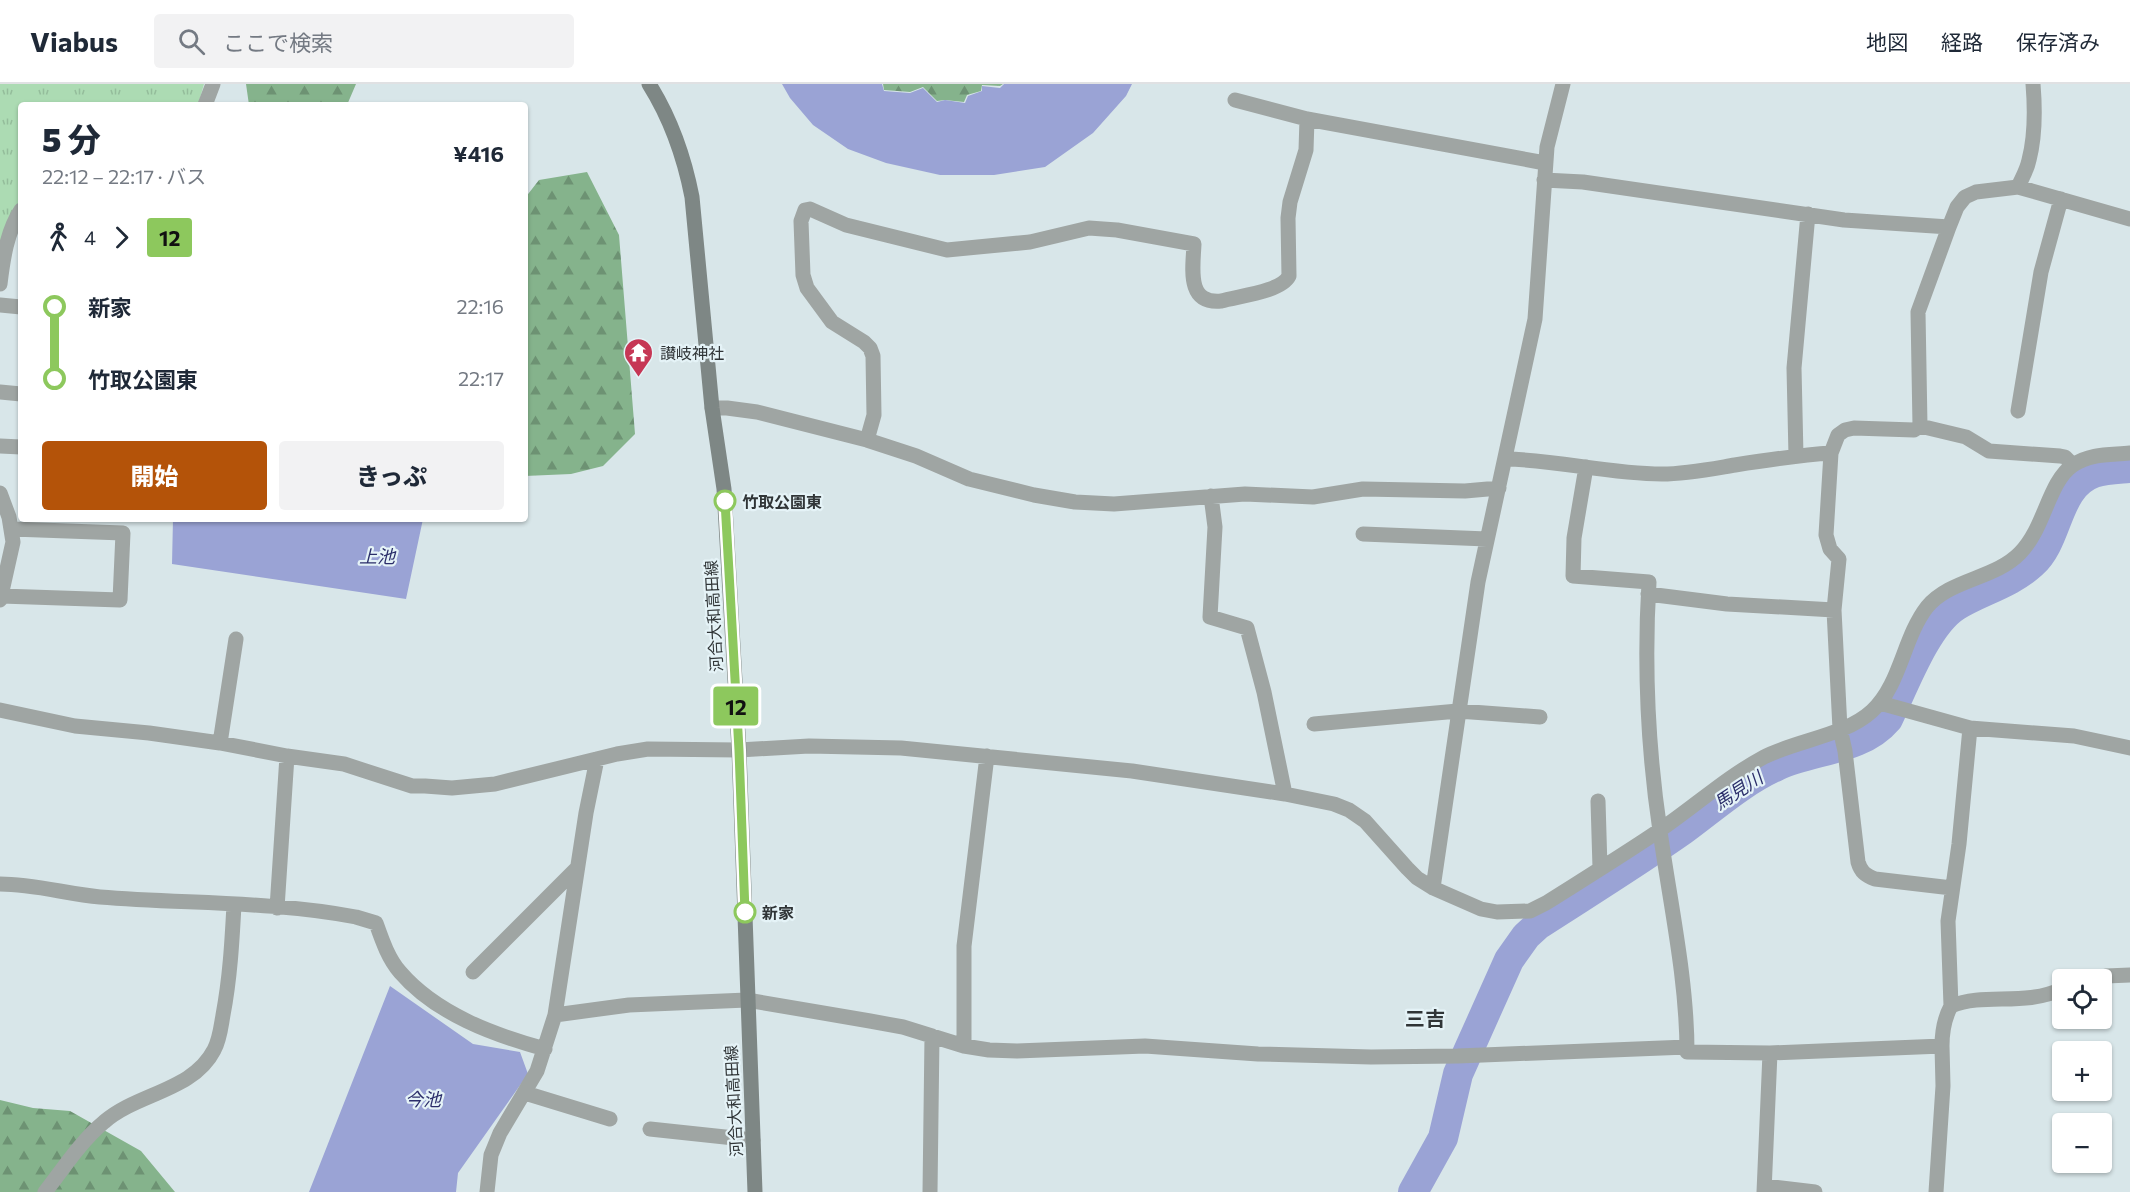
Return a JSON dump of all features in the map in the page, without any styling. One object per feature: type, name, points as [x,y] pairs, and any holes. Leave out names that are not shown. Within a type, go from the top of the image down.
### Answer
[{"type":"main road","name":"河合大和高田線","points":[[648,84],[664,109],[677,139],[686,166],[692,197],[712,408],[724,489],[739,750],[755,1192]]},
{"type":"street","points":[[207,102],[213,84]]},
{"type":"street","points":[[1433,888],[1473,607],[1535,319],[1545,163],[1550,132],[1563,84]]},
{"type":"street","points":[[2018,187],[2030,160],[2033,84]]},
{"type":"street","points":[[1235,100],[1308,119],[1545,163]]},
{"type":"street","points":[[867,440],[874,415],[873,356],[870,348],[864,342],[832,322],[807,288],[803,275],[801,221],[805,210],[810,209],[846,225],[947,250],[1030,242],[1089,228],[1117,230],[1194,243],[1193,281],[1197,292],[1203,299],[1221,300],[1278,287],[1286,282],[1289,276],[1288,218],[1290,202],[1306,150],[1308,119]]},
{"type":"street","points":[[1544,180],[1583,182],[1863,222],[1949,227]]},
{"type":"street","points":[[1920,426],[1918,312],[1949,227],[1965,197],[1976,192],[2018,187],[2130,219]]},
{"type":"street","points":[[2018,411],[2040,272],[2061,199]]},
{"type":"street","points":[[0,284],[8,244],[18,214]]},
{"type":"street","points":[[1796,456],[1794,368],[1808,214]]},
{"type":"street","points":[[0,305],[18,308]]},
{"type":"street","points":[[0,392],[18,394]]},
{"type":"street","points":[[712,408],[750,410],[867,440],[916,456],[969,479],[1056,500],[1114,504],[1245,494],[1313,497],[1363,489],[1465,492],[1499,488]]},
{"type":"street","points":[[1952,888],[1875,879],[1867,876],[1861,870],[1842,739],[1834,610],[1839,559],[1827,542],[1826,535],[1831,453],[1838,435],[1845,430],[1865,427],[1914,430],[1920,426],[1966,437],[1989,451],[2060,456],[2065,457],[2073,465]]},
{"type":"street","points":[[0,446],[18,447]]},
{"type":"street","points":[[1506,459],[1531,459],[1634,473],[1664,474],[1831,453]]},
{"type":"street","points":[[1890,706],[1896,673],[1927,608],[1944,593],[2006,564],[2019,555],[2031,542],[2038,529],[2062,475],[2073,465],[2094,455],[2130,453]]},
{"type":"street","points":[[1586,467],[1574,538],[1573,576],[1649,582],[1649,705],[1660,834],[1680,960],[1688,1052],[1770,1053],[1942,1046]]},
{"type":"street","points":[[0,493],[12,529],[10,557],[0,598],[120,600],[123,533],[12,529]]},
{"type":"street","points":[[1211,496],[1215,527],[1209,617],[1247,628],[1264,692],[1285,794]]},
{"type":"street","points":[[1363,534],[1487,539]]},
{"type":"street","points":[[1648,594],[1727,604],[1834,610]]},
{"type":"street","points":[[220,742],[236,639]]},
{"type":"street","points":[[0,710],[75,726],[220,742],[286,756],[344,764],[412,786],[452,788],[495,784],[648,749],[739,750],[809,746],[901,748],[1121,770],[1316,799],[1349,810],[1365,821],[1412,873],[1433,888],[1481,909],[1514,913],[1530,911],[1546,903],[1600,868],[1660,834],[1767,756],[1842,739],[1870,713],[1890,706],[1970,728],[2074,736],[2130,748]]},
{"type":"street","points":[[1314,724],[1458,711],[1540,717]]},
{"type":"street","points":[[1936,1192],[1942,1046],[1944,1023],[1951,1006],[1947,937],[1970,728]]},
{"type":"street","points":[[277,908],[286,756]]},
{"type":"street","points":[[964,1046],[964,946],[987,756]]},
{"type":"street","points":[[487,1192],[491,1155],[500,1133],[525,1093],[544,1049],[555,1015],[597,759]]},
{"type":"street","points":[[1598,801],[1600,868]]},
{"type":"street","points":[[473,972],[578,868]]},
{"type":"street","points":[[0,884],[32,886],[99,897],[339,914],[375,923],[389,957],[399,972],[414,987],[471,1024],[491,1033],[544,1049]]},
{"type":"street","points":[[45,1192],[104,1121],[121,1109],[195,1073],[210,1056],[220,1034],[230,977],[234,905]]},
{"type":"street","points":[[2112,976],[2130,975]]},
{"type":"street","points":[[1951,1006],[1964,1001],[2032,999],[2052,993]]},
{"type":"street","points":[[555,1015],[629,1005],[747,1000],[870,1020],[964,1046],[1017,1051],[1145,1046],[1258,1054],[1371,1057],[1476,1056],[1688,1047]]},
{"type":"street","points":[[930,1192],[932,1036]]},
{"type":"street","points":[[1770,1053],[1765,1189],[1815,1192]]},
{"type":"street","points":[[525,1093],[610,1119]]},
{"type":"street","points":[[650,1130],[753,1140]]},
{"type":"green space","points":[[0,84],[204,84],[199,102],[18,102],[18,211],[0,257]]},
{"type":"green space","points":[[246,84],[356,84],[348,102],[249,102]]},
{"type":"green space","points":[[883,84],[1003,84],[1000,86],[982,85],[981,91],[967,95],[964,102],[937,101],[923,87],[910,92],[884,90]]},
{"type":"green space","points":[[587,172],[619,235],[635,434],[603,466],[571,474],[528,476],[528,194],[539,180]]},
{"type":"green space","points":[[0,1100],[33,1108],[70,1111],[141,1151],[175,1192],[0,1192]]},
{"type":"water","points":[[782,84],[882,84],[884,91],[910,93],[923,88],[937,102],[945,100],[965,103],[968,96],[982,91],[982,86],[1000,88],[1004,84],[1132,84],[1126,96],[1093,133],[1045,167],[994,175],[940,175],[886,163],[848,149],[813,125],[790,98]]},
{"type":"water","name":"上池","points":[[173,522],[422,522],[406,599],[172,564]]},
{"type":"water","name":"今池","points":[[390,986],[473,1044],[520,1052],[528,1074],[458,1173],[456,1192],[309,1192]]},
{"type":"waterway","name":"馬見川","points":[[1413,1192],[1443,1138],[1458,1074],[1509,960],[1526,936],[1538,925],[1683,830],[1752,779],[1791,760],[1851,743],[1877,730],[1888,719],[1917,657],[1945,615],[1956,606],[2005,582],[2032,564],[2048,541],[2065,501],[2081,480],[2098,472],[2130,468]]},
{"type":"bus line","name":"12","points":[[725,501],[739,750],[745,912]]},
{"type":"place","name":"讃岐神社","points":[[639,378]]},
{"type":"place","name":"竹取公園東","points":[[725,501]]},
{"type":"place","name":"新家","points":[[745,912]]},
{"type":"district","name":"三吉","points":[[1425,1018]]}]
